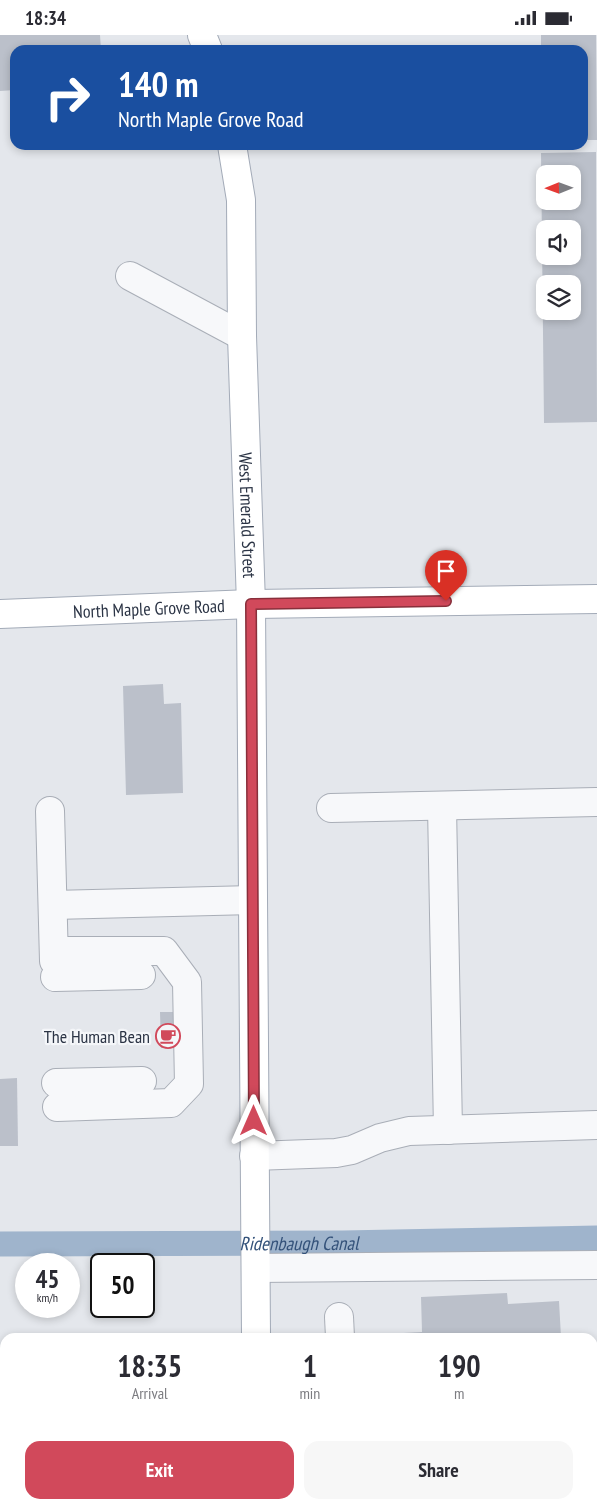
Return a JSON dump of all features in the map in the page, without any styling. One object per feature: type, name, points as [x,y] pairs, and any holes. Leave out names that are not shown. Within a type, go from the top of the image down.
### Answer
[{"type":"main road","name":"West Emerald Street","points":[[233,150],[241,200],[242,337],[251,604],[256,1333]]},
{"type":"main road","name":"North Maple Grove Road","points":[[0,614],[251,604],[597,599]]},
{"type":"lane","points":[[130,276],[242,337]]},
{"type":"lane","points":[[331,808],[597,802]]},
{"type":"lane","points":[[442,806],[448,1130]]},
{"type":"lane","points":[[50,811],[54,963]]},
{"type":"lane","points":[[53,905],[253,900]]},
{"type":"lane","points":[[54,963],[164,951],[188,982],[189,1084],[171,1103],[57,1095],[142,1081]]},
{"type":"lane","points":[[54,963],[141,975]]},
{"type":"lane","points":[[254,1155],[336,1153],[352,1150],[380,1138],[409,1131],[597,1125]]},
{"type":"lane","points":[[256,1265],[597,1265]]},
{"type":"building","points":[[0,35],[100,35],[101,45],[10,45],[10,90],[0,91]]},
{"type":"building","points":[[541,35],[596,35],[597,140],[588,140],[588,45],[541,45]]},
{"type":"building","points":[[596,152],[597,422],[544,423],[543,320],[581,320],[581,275],[542,275],[542,265],[581,265],[581,220],[542,220],[542,210],[581,210],[581,165],[541,165],[541,153]]},
{"type":"building","points":[[163,684],[164,704],[181,703],[183,793],[126,795],[123,686]]},
{"type":"building","name":"The Human Bean","points":[[160,1012],[174,1012],[174,1014],[177,1014],[174,1023],[174,1048],[161,1048]]},
{"type":"building","points":[[17,1078],[18,1146],[0,1146],[0,1079]]},
{"type":"building","points":[[507,1293],[508,1304],[559,1301],[561,1333],[404,1333],[422,1332],[421,1297]]},
{"type":"waterway","name":"Ridenbaugh Canal","points":[[0,1244],[343,1243],[597,1238]]},
{"type":"place","name":"The Human Bean","points":[[168,1036]]},
{"type":"route","points":[[254,1121],[251,604],[446,601]]}]
